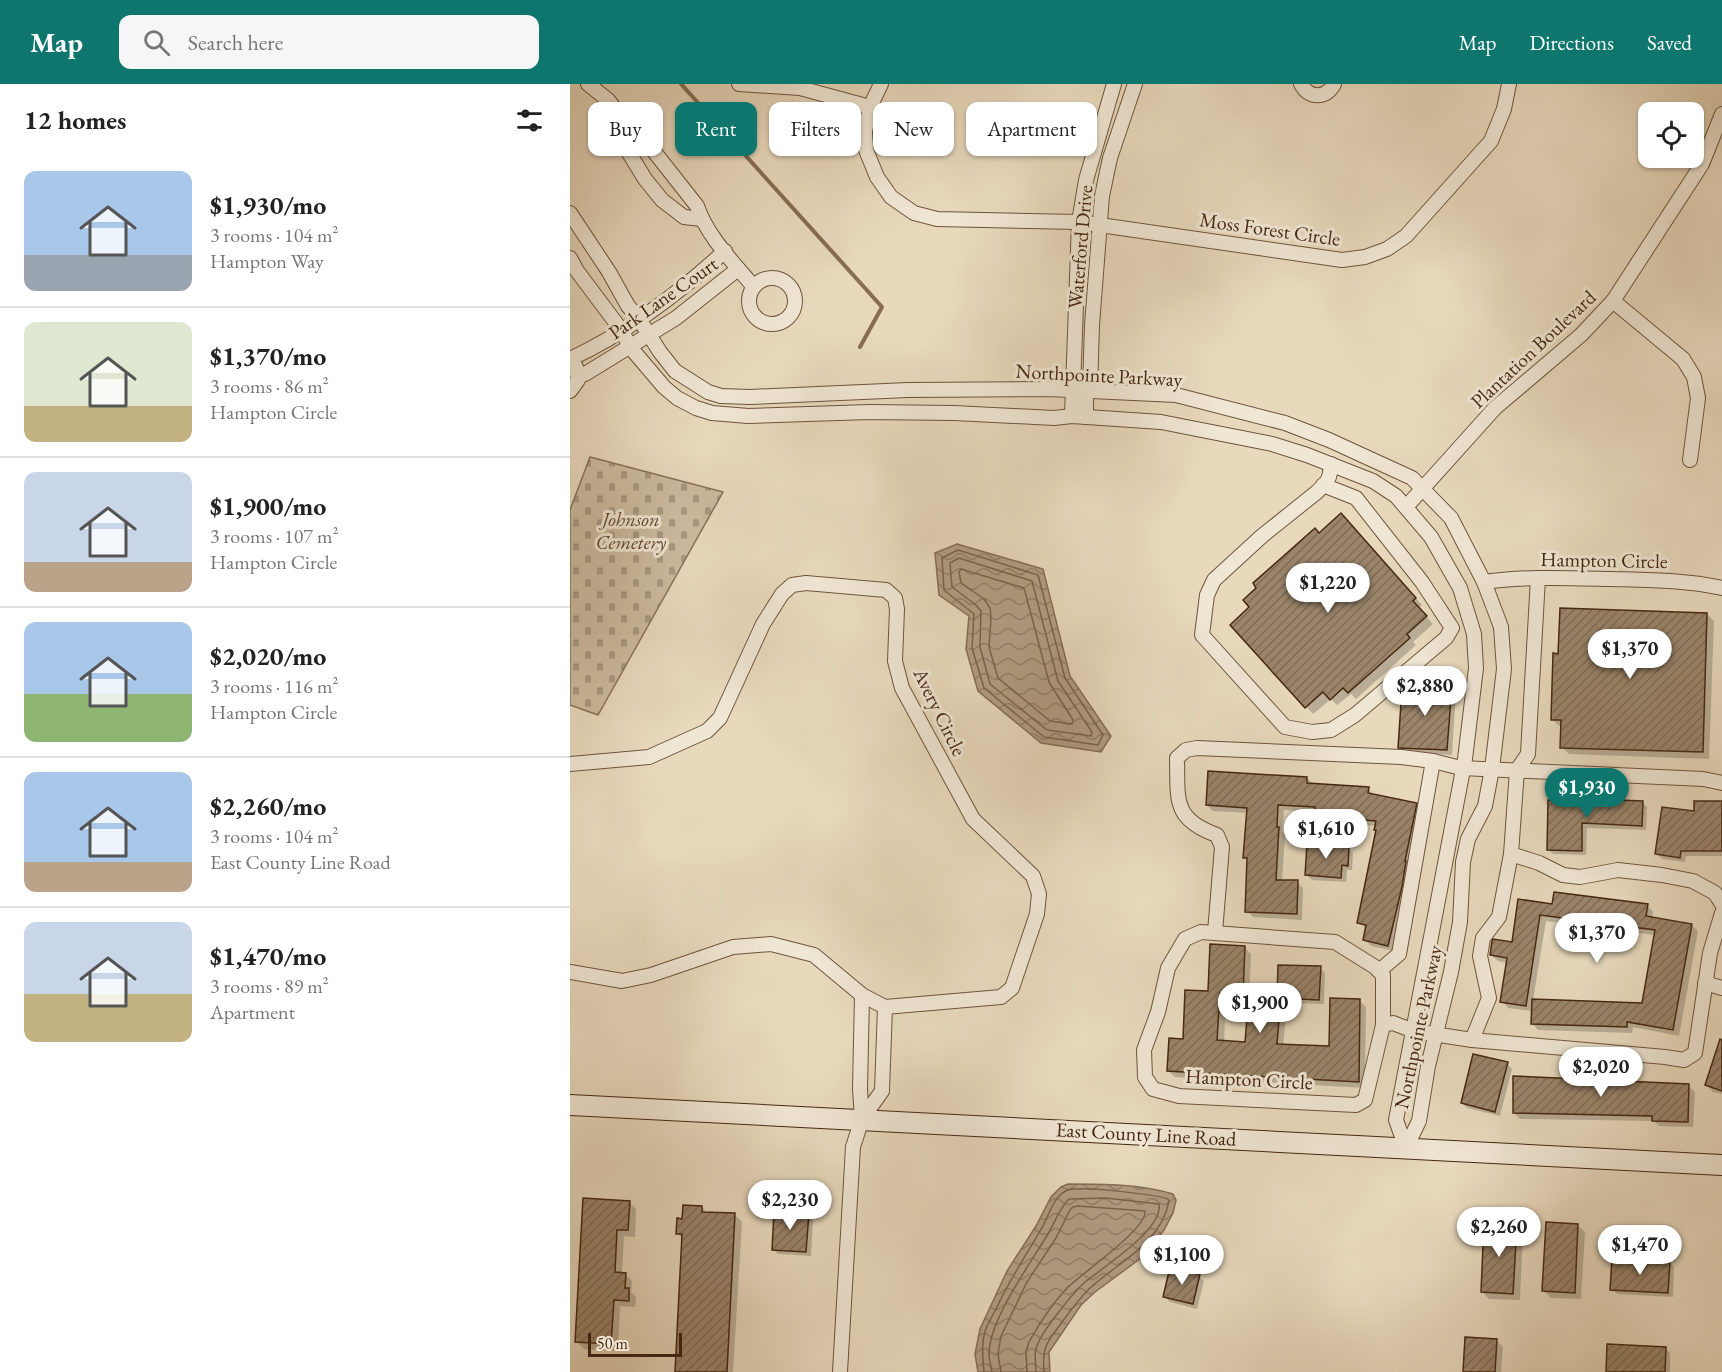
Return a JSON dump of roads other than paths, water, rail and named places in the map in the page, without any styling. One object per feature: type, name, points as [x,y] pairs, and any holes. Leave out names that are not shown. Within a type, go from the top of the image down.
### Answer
[{"type":"main road","name":"East County Line Road","points":[[570,1105],[1722,1165]]},
{"type":"street","points":[[588,84],[610,102]]},
{"type":"street","points":[[739,84],[800,88],[870,107]]},
{"type":"street","name":"Moss Forest Circle","points":[[881,84],[870,107],[865,131],[866,150],[877,177],[891,197],[914,213],[937,219],[1079,222],[1342,260],[1365,258],[1387,249],[1406,236],[1491,141],[1504,108],[1509,84]]},
{"type":"street","name":"Waterford Drive","points":[[1072,416],[1079,222],[1086,180],[1114,84]]},
{"type":"street","name":"Waterford Drive","points":[[1086,417],[1086,397],[1090,390],[1102,196],[1109,164],[1135,84]]},
{"type":"street","points":[[1297,84],[1315,96],[1327,93],[1334,84]]},
{"type":"street","name":"Plantation Boulevard","points":[[1406,507],[1495,408],[1581,335],[1613,301],[1702,164],[1722,114]]},
{"type":"street","points":[[631,156],[662,200],[684,216],[701,219]]},
{"type":"street","points":[[658,156],[697,206],[701,219],[725,252],[753,286]]},
{"type":"street","points":[[1092,159],[1109,164]]},
{"type":"street","name":"Northpointe Parkway","points":[[570,213],[609,272],[628,306],[660,352],[675,371],[708,392],[720,396],[750,397],[908,390],[1090,390],[1176,395],[1285,423],[1412,478],[1451,518],[1484,582],[1501,627],[1504,669],[1492,769],[1485,806],[1468,839],[1463,862],[1460,921],[1428,1066],[1419,1121],[1406,1148]]},
{"type":"street","name":"Park Lane Court","points":[[725,252],[688,285],[639,320],[570,360],[576,366],[579,375],[585,374],[676,318],[738,269]]},
{"type":"street","name":"Northpointe Parkway","points":[[570,258],[576,271],[622,331],[630,347],[664,387],[677,398],[696,408],[729,416],[902,412],[1054,418],[1072,416],[1161,422],[1272,444],[1372,481],[1396,496],[1431,537],[1460,588],[1474,634],[1475,678],[1465,759],[1461,768],[1396,1120],[1406,1148]]},
{"type":"street","points":[[1613,301],[1683,359],[1694,377],[1698,398],[1690,460]]},
{"type":"street","points":[[1075,332],[1092,334]]},
{"type":"street","points":[[570,391],[576,386],[579,375]]},
{"type":"street","points":[[825,393],[826,415]]},
{"type":"street","points":[[1323,485],[1356,498],[1422,582],[1452,628],[1446,638],[1355,715],[1331,730],[1312,732],[1285,727],[1202,635],[1207,595],[1214,580],[1262,537],[1330,479],[1331,464]]},
{"type":"street","name":"Hampton Circle","points":[[1484,582],[1513,578],[1692,581],[1722,588]]},
{"type":"street","points":[[1472,1040],[1489,998],[1480,956],[1483,938],[1499,917],[1511,854],[1517,770],[1528,754],[1538,578]]},
{"type":"street","name":"Avery Circle","points":[[570,764],[649,757],[706,731],[720,718],[763,624],[782,594],[792,585],[806,583],[886,590],[895,598],[897,609],[895,661],[902,688],[973,819],[1033,876],[1039,894],[1037,914],[1012,988],[1001,997],[885,1007]]},
{"type":"street","points":[[1471,624],[1498,619]]},
{"type":"street","points":[[1215,932],[1222,847],[1217,835],[1204,830],[1187,818],[1178,804],[1177,758],[1186,750],[1197,748],[1294,751],[1401,757],[1434,761],[1461,768],[1703,779],[1722,783]]},
{"type":"street","points":[[1379,971],[1399,954],[1434,761]]},
{"type":"street","points":[[1511,854],[1539,863],[1563,875],[1580,877],[1618,870],[1662,875],[1693,882],[1715,893],[1722,904]]},
{"type":"street","points":[[1383,1025],[1393,1023],[1414,1031],[1472,1040],[1684,1060],[1695,1053],[1710,953],[1722,913]]},
{"type":"street","name":"Hampton Circle","points":[[1201,932],[1215,932],[1335,942],[1379,971],[1383,975],[1383,1025],[1365,1101],[1356,1105],[1179,1096],[1153,1089],[1145,1077],[1144,1050],[1158,1012],[1168,968],[1185,939],[1201,932]]},
{"type":"street","points":[[570,972],[621,981],[651,975],[733,947],[771,944],[814,955],[862,995],[885,1007],[882,1091],[862,1119],[853,1147],[840,1372]]},
{"type":"street","points":[[1705,983],[1722,988]]},
{"type":"street","points":[[862,995],[860,1089],[862,1119]]},
{"type":"water","points":[[957,544],[1043,569],[1070,676],[1111,736],[1101,752],[1041,743],[978,691],[966,649],[969,616],[939,595],[935,553]]},
{"type":"water","points":[[1068,1184],[1135,1186],[1173,1194],[1176,1200],[1173,1213],[1164,1230],[1141,1258],[1081,1305],[1049,1352],[1050,1372],[978,1372],[975,1354],[980,1329],[1007,1271],[1036,1226],[1051,1197],[1061,1187]]},
{"type":"waterway","points":[[681,84],[882,307],[860,347]]},
{"type":"park label","name":"Johnson Cemetery","points":[[631,530]]}]
